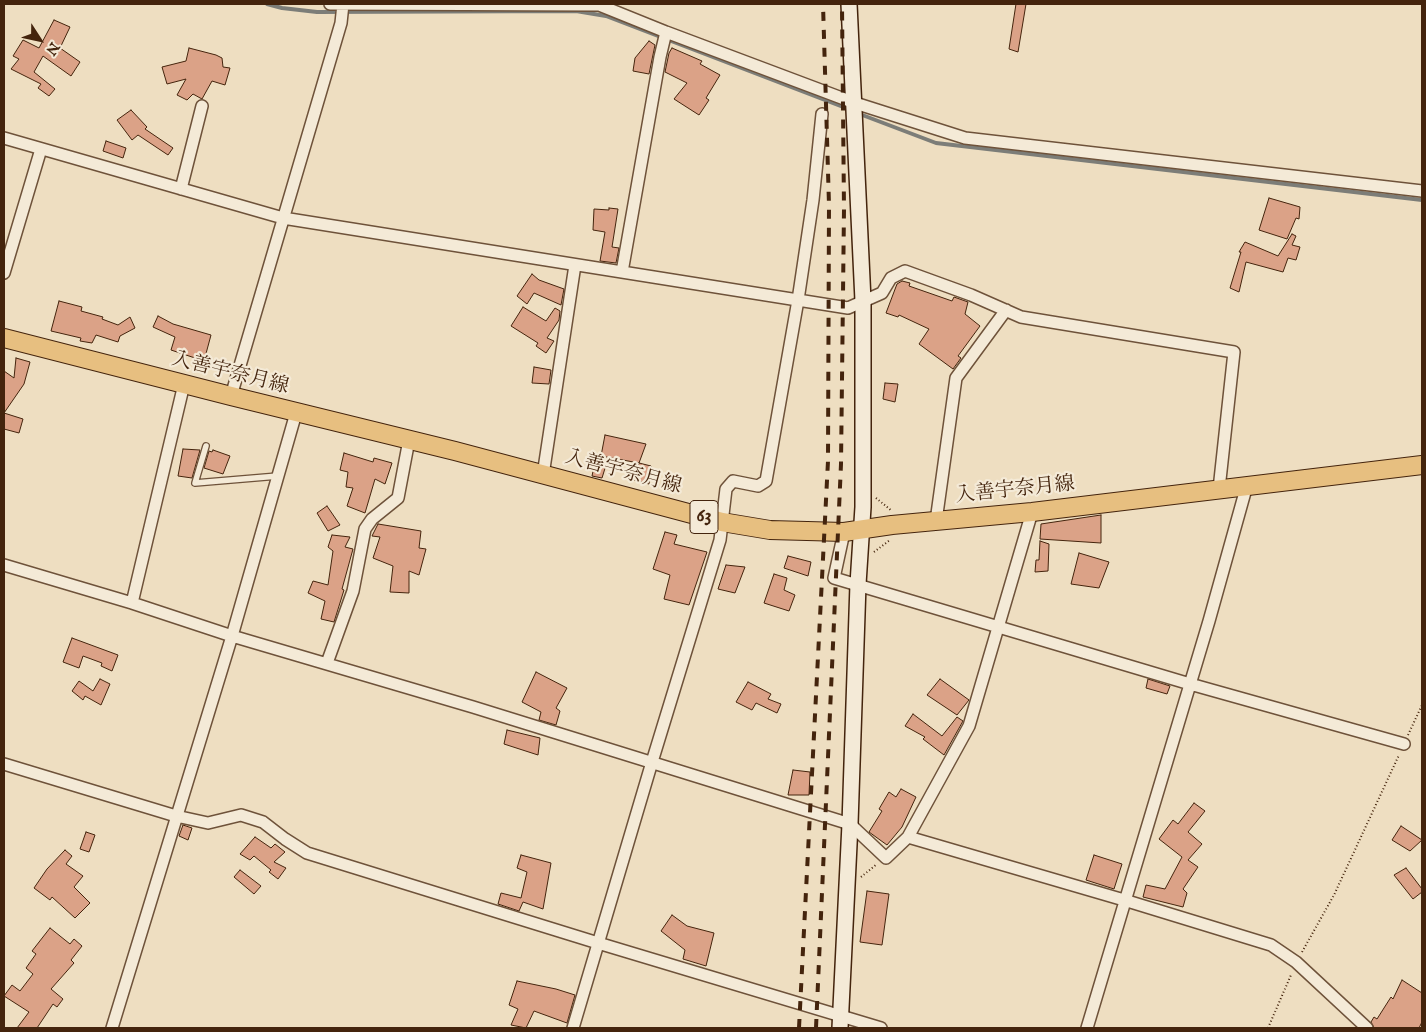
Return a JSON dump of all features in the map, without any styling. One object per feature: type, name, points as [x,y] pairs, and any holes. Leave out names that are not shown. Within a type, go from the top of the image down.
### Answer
[{"type":"main road","name":"入善宇奈月線","points":[[4,338],[409,440],[722,522],[770,530],[844,532],[1032,512],[1422,465]]},
{"type":"street","points":[[330,4],[599,4],[666,32],[854,103],[965,138],[1422,191]]},
{"type":"street","points":[[231,396],[341,23],[343,4]]},
{"type":"street","points":[[840,1022],[850,824],[858,584],[862,529],[862,301],[849,4]]},
{"type":"street","points":[[622,272],[666,32]]},
{"type":"street","points":[[181,189],[202,106]]},
{"type":"street","points":[[573,1028],[720,540],[726,489],[733,481],[758,486],[766,481],[798,300],[822,114]]},
{"type":"street","points":[[4,138],[283,218],[848,308],[882,293],[891,278],[905,271],[971,295],[1022,317],[1234,352],[1219,489]]},
{"type":"street","points":[[4,272],[41,149]]},
{"type":"street","points":[[543,475],[576,265]]},
{"type":"street","points":[[936,521],[956,378],[1006,310]]},
{"type":"street","points":[[132,603],[184,384]]},
{"type":"street","points":[[112,1028],[232,636],[296,413]]},
{"type":"street","points":[[327,663],[353,592],[365,528],[372,519],[398,498],[409,440]]},
{"type":"street","points":[[1087,1028],[1234,536],[1247,485]]},
{"type":"street","points":[[4,565],[850,824],[886,858],[908,837],[969,726],[1032,512]]},
{"type":"street","points":[[844,532],[834,578],[1190,684],[1404,744]]},
{"type":"street","points":[[4,764],[176,816],[208,823],[241,815],[263,822],[307,853],[598,943],[840,1022],[881,1028]]},
{"type":"street","points":[[908,837],[1271,945],[1296,962],[1367,1028]]},
{"type":"lane","points":[[206,446],[194,483],[278,476]]},
{"type":"path","points":[[1268,1028],[1296,962],[1334,895],[1422,705]]},
{"type":"building","points":[[1016,4],[1026,4],[1018,52],[1009,49]]},
{"type":"building","points":[[54,20],[70,27],[60,48],[80,62],[71,76],[43,56],[34,72],[55,89],[49,96],[38,88],[41,84],[11,69],[19,59],[13,56],[23,40],[39,48]]},
{"type":"building","points":[[649,41],[655,45],[649,74],[633,71],[635,58]]},
{"type":"building","points":[[189,48],[216,55],[222,58],[223,67],[230,68],[225,85],[212,81],[202,99],[193,94],[187,100],[177,95],[186,79],[167,84],[162,67],[186,61]]},
{"type":"building","points":[[672,48],[702,61],[700,64],[720,75],[706,98],[709,100],[699,115],[674,99],[687,83],[665,72]]},
{"type":"building","points":[[131,110],[147,127],[145,129],[173,148],[168,155],[138,135],[132,140],[117,120]]},
{"type":"building","points":[[106,141],[126,148],[123,158],[103,151]]},
{"type":"building","points":[[1269,198],[1300,207],[1299,219],[1296,218],[1287,239],[1259,230]]},
{"type":"building","points":[[609,208],[618,209],[612,247],[619,248],[616,263],[600,261],[605,232],[593,230],[594,209],[609,210]]},
{"type":"building","points":[[1292,234],[1296,236],[1292,245],[1300,247],[1296,260],[1288,258],[1283,272],[1246,262],[1239,292],[1230,288],[1241,252],[1239,252],[1245,242],[1278,256]]},
{"type":"building","points":[[532,274],[539,280],[564,289],[561,305],[534,293],[527,304],[517,296]]},
{"type":"building","points":[[902,281],[910,283],[909,286],[952,301],[954,297],[968,302],[965,314],[980,326],[958,356],[961,358],[953,369],[919,344],[929,329],[899,315],[898,317],[886,313],[897,284]]},
{"type":"building","points":[[59,301],[82,307],[81,311],[103,317],[102,319],[118,325],[130,317],[135,328],[120,336],[118,342],[96,335],[92,343],[80,341],[81,338],[51,331]]},
{"type":"building","points":[[523,307],[546,321],[555,308],[560,311],[559,320],[547,338],[554,341],[546,353],[536,346],[538,343],[511,326]]},
{"type":"building","points":[[158,316],[173,324],[211,335],[204,361],[171,350],[175,337],[153,327]]},
{"type":"building","points":[[16,358],[30,362],[24,384],[4,413],[4,371],[14,378]]},
{"type":"building","points":[[534,367],[551,370],[549,384],[532,383]]},
{"type":"building","points":[[885,383],[898,384],[895,402],[883,399]]},
{"type":"building","points":[[4,413],[23,419],[19,433],[4,429]]},
{"type":"building","points":[[605,435],[646,444],[639,463],[601,456]]},
{"type":"building","points":[[183,449],[200,450],[192,478],[178,476]]},
{"type":"building","points":[[213,450],[230,456],[223,474],[204,468],[209,451],[212,452]]},
{"type":"building","points":[[344,453],[373,462],[374,458],[392,463],[385,484],[375,479],[365,513],[347,506],[353,488],[346,487],[348,472],[340,470]]},
{"type":"building","points":[[595,462],[606,465],[602,478],[592,476]]},
{"type":"building","points":[[639,463],[651,466],[649,484],[634,480]]},
{"type":"building","points":[[327,506],[340,525],[328,531],[317,513]]},
{"type":"building","points":[[1101,515],[1101,543],[1040,539],[1041,524]]},
{"type":"building","points":[[378,524],[421,531],[419,548],[426,549],[419,575],[409,571],[409,593],[390,592],[393,566],[373,558],[380,537],[372,536]]},
{"type":"building","points":[[665,532],[677,535],[674,544],[707,552],[689,605],[664,599],[670,575],[653,569]]},
{"type":"building","points":[[332,535],[350,537],[345,547],[353,549],[342,589],[344,590],[334,622],[321,619],[325,601],[308,593],[313,581],[328,585],[333,551],[328,547]]},
{"type":"building","points":[[1040,541],[1049,544],[1048,571],[1035,572],[1036,560],[1039,560]]},
{"type":"building","points":[[1079,553],[1109,562],[1099,588],[1071,584]]},
{"type":"building","points":[[788,556],[811,562],[808,576],[784,568]]},
{"type":"building","points":[[726,565],[745,567],[735,593],[718,589]]},
{"type":"building","points":[[774,574],[787,578],[784,590],[795,595],[789,611],[764,603]]},
{"type":"building","points":[[72,638],[118,655],[112,671],[101,666],[102,663],[83,656],[79,668],[63,662]]},
{"type":"building","points":[[536,672],[567,688],[556,708],[560,711],[556,725],[539,720],[541,712],[522,702]]},
{"type":"building","points":[[100,679],[110,684],[101,705],[85,696],[83,700],[72,691],[79,681],[93,691]]},
{"type":"building","points":[[940,679],[969,700],[957,715],[927,695]]},
{"type":"building","points":[[1148,679],[1170,686],[1167,694],[1146,688]]},
{"type":"building","points":[[748,682],[771,694],[768,699],[781,704],[777,713],[756,703],[752,710],[736,702]]},
{"type":"building","points":[[913,714],[942,736],[957,717],[963,721],[944,755],[923,739],[925,737],[905,726]]},
{"type":"building","points":[[507,730],[540,738],[538,755],[504,744]]},
{"type":"building","points":[[793,770],[810,772],[809,795],[788,795]]},
{"type":"building","points":[[901,789],[916,797],[902,827],[887,845],[869,832],[882,811],[879,809],[889,792],[896,797]]},
{"type":"building","points":[[1194,803],[1205,811],[1188,832],[1202,844],[1188,860],[1198,867],[1183,889],[1187,893],[1183,907],[1143,897],[1146,885],[1165,889],[1182,857],[1159,839],[1173,820],[1178,824]]},
{"type":"building","points":[[183,825],[192,828],[188,840],[179,836]]},
{"type":"building","points":[[1401,826],[1422,840],[1410,851],[1392,840]]},
{"type":"building","points":[[86,832],[95,835],[89,852],[80,849]]},
{"type":"building","points":[[255,837],[271,848],[275,844],[285,852],[274,862],[286,868],[278,879],[269,872],[271,870],[254,856],[250,860],[240,854]]},
{"type":"building","points":[[65,850],[72,856],[66,864],[83,876],[74,887],[90,903],[75,918],[52,897],[50,900],[34,888],[47,869]]},
{"type":"building","points":[[521,855],[551,863],[543,909],[523,902],[519,911],[498,904],[501,893],[521,898],[527,872],[517,868]]},
{"type":"building","points":[[1094,855],[1122,864],[1114,889],[1086,880]]},
{"type":"building","points":[[1406,868],[1422,889],[1422,892],[1413,899],[1394,875]]},
{"type":"building","points":[[240,870],[261,886],[254,894],[234,877]]},
{"type":"building","points":[[867,891],[889,894],[882,945],[860,942]]},
{"type":"building","points":[[672,915],[687,926],[714,933],[706,966],[683,959],[685,950],[661,931]]},
{"type":"building","points":[[50,928],[70,944],[74,939],[82,946],[71,960],[74,963],[51,989],[63,999],[57,1007],[53,1004],[37,1028],[17,1028],[29,1012],[4,996],[12,985],[20,991],[33,974],[26,968],[36,954],[32,951]]},
{"type":"building","points":[[1402,980],[1422,993],[1422,1022],[1419,1028],[1374,1028],[1371,1022],[1374,1017],[1377,1019],[1391,997],[1393,999]]},
{"type":"building","points":[[517,981],[575,995],[567,1023],[534,1011],[526,1028],[511,1025],[518,1009],[509,1005]]},
{"type":"waterway","points":[[267,4],[282,8],[317,12],[576,11],[606,16],[851,110]]},
{"type":"waterway","points":[[857,113],[936,143],[1422,200]]},
{"type":"railway","points":[[799,1028],[828,461],[829,205],[823,4]]},
{"type":"railway","points":[[816,1028],[841,464],[844,209],[842,4]]}]
